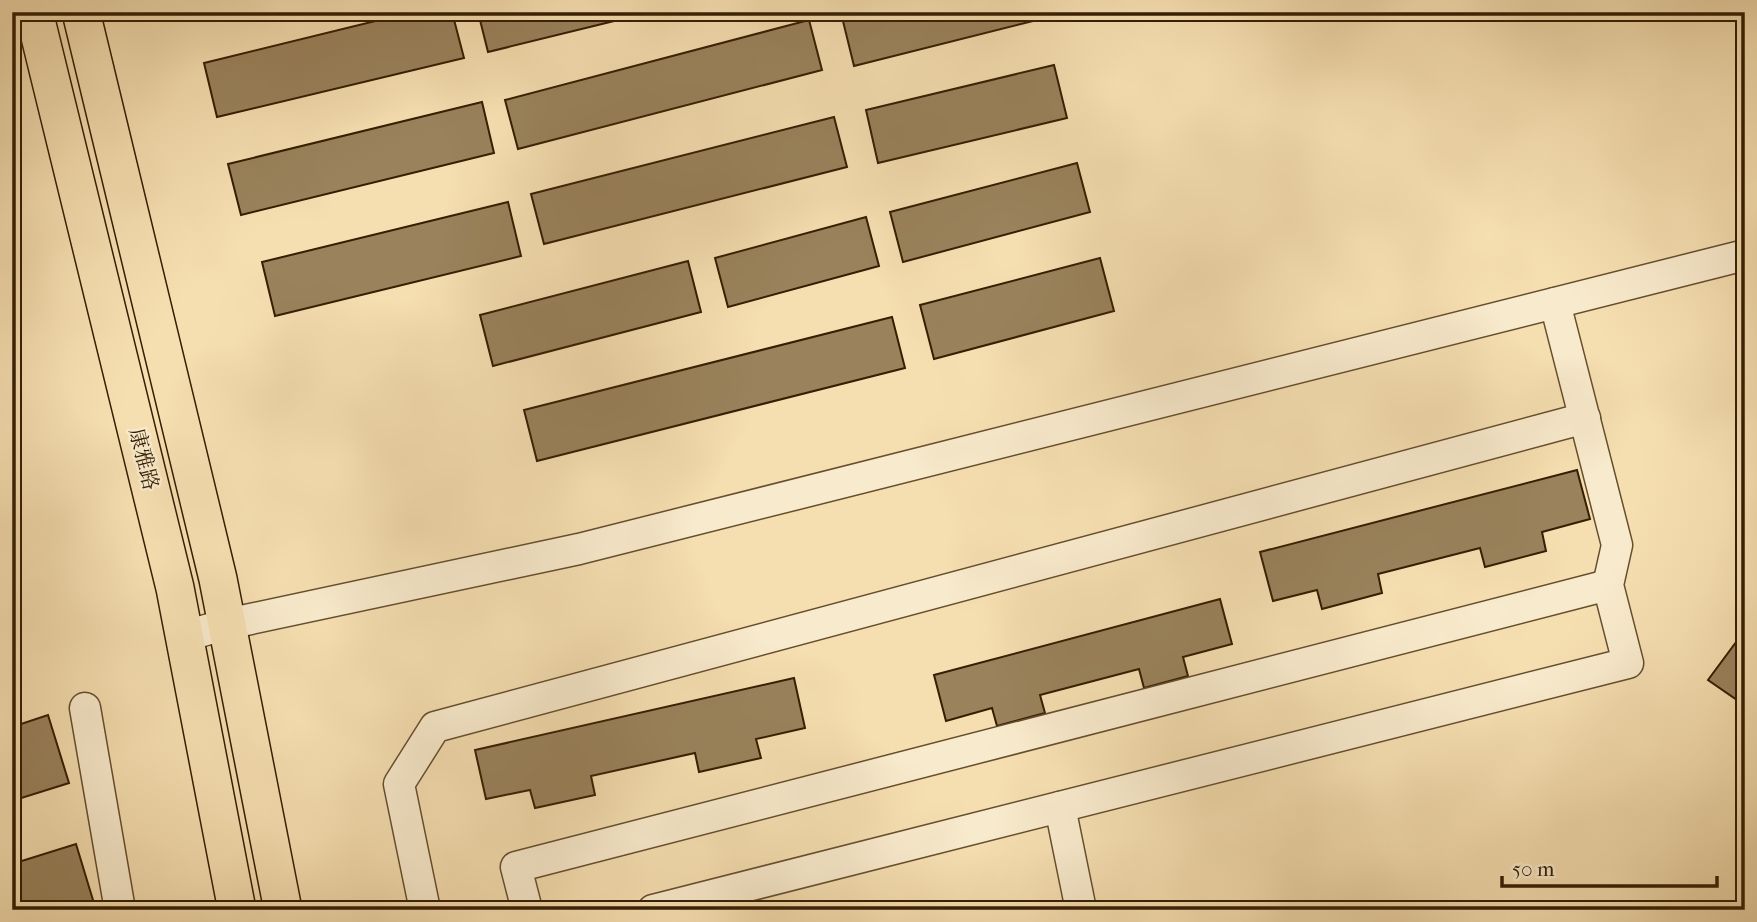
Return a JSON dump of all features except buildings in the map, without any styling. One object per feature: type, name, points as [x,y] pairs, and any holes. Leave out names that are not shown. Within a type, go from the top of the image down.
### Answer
[{"type":"main road","name":"康雅路","points":[[34,12],[176,588],[237,910]]},
{"type":"main road","name":"康雅路","points":[[81,12],[214,565],[283,910]]},
{"type":"street","points":[[185,636],[227,624],[579,549],[1745,255]]},
{"type":"street","points":[[653,910],[1628,663],[1608,585],[1617,545],[1555,303]]},
{"type":"street","points":[[425,910],[399,784],[435,726],[1585,418]]},
{"type":"street","points":[[527,910],[516,867],[1608,585]]},
{"type":"street","points":[[85,708],[120,910]]},
{"type":"street","points":[[1060,807],[1081,910]]}]
